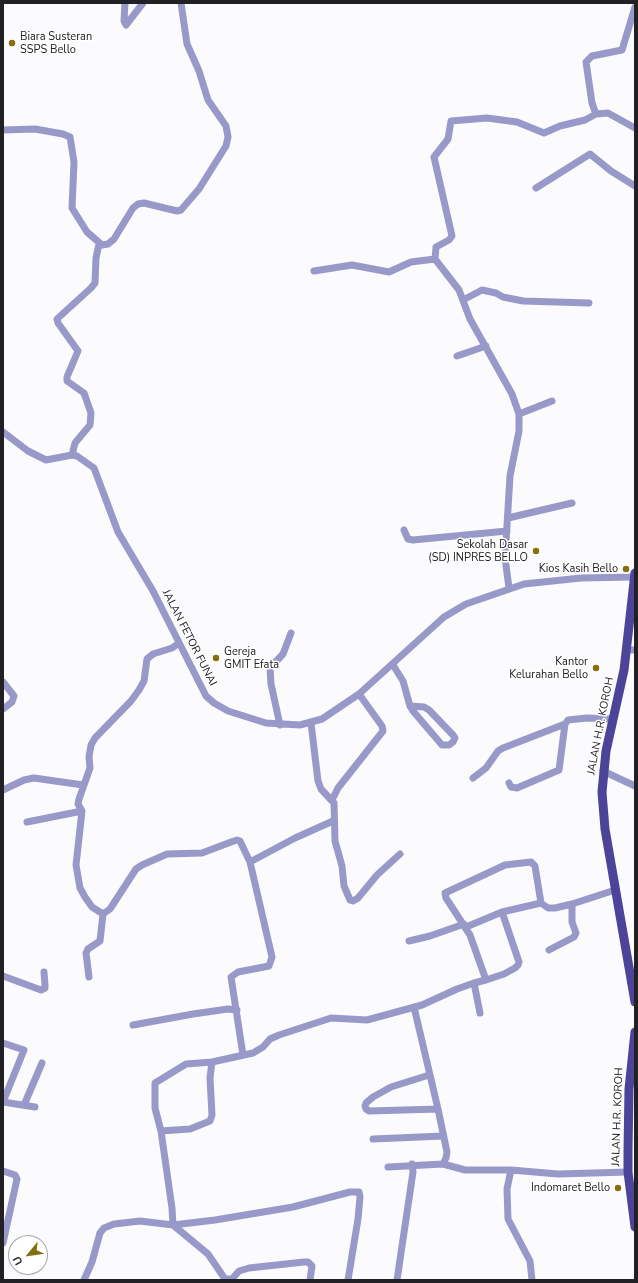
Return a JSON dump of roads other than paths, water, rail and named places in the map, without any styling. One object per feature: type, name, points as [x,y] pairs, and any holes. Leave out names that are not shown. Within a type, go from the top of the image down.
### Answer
[{"type":"main road","name":"JALAN H.R. KOROH","points":[[635,575],[631,650],[613,719],[604,770],[602,792],[603,817],[635,1002]]},
{"type":"main road","name":"JALAN H.R. KOROH","points":[[635,1032],[629,1089],[628,1172],[635,1226]]},
{"type":"street","points":[[125,3],[124,22],[126,25],[143,3]]},
{"type":"street","points":[[3,130],[35,129],[66,134],[70,137],[74,162],[72,208],[87,232],[99,244],[106,245],[114,239],[133,208],[138,204],[144,203],[181,210],[199,189],[227,143],[226,126],[208,100],[198,66],[187,44],[181,3]]},
{"type":"street","points":[[596,114],[592,103],[587,59],[592,56],[622,50],[635,7]]},
{"type":"street","points":[[510,588],[505,558],[510,476],[519,431],[520,414],[486,346],[470,319],[463,300],[454,283],[435,260],[435,248],[449,240],[452,236],[434,158],[448,139],[451,121],[487,118],[517,122],[542,133],[560,126],[585,120],[596,114],[608,113],[635,128]]},
{"type":"street","points":[[536,188],[589,154],[635,186]]},
{"type":"street","points":[[3,432],[28,451],[46,460],[72,455],[75,443],[88,429],[92,419],[86,395],[67,381],[67,377],[78,350],[58,323],[57,319],[93,286],[96,279],[96,258],[99,244]]},
{"type":"street","points":[[314,271],[352,265],[390,272],[412,262],[435,260]]},
{"type":"street","points":[[463,300],[482,290],[523,301],[589,303]]},
{"type":"street","points":[[457,356],[486,346]]},
{"type":"street","points":[[520,414],[552,401]]},
{"type":"street","name":"JALAN FETOR FUNAI","points":[[72,455],[83,459],[96,472],[118,532],[153,591],[206,696],[228,712],[280,725],[300,725],[322,719],[358,694],[393,665],[444,617],[457,607],[524,584],[553,580],[635,575]]},
{"type":"street","points":[[508,518],[572,503]]},
{"type":"street","points":[[404,530],[409,539],[419,541],[507,531]]},
{"type":"street","points":[[280,725],[271,684],[270,668],[283,654],[290,633]]},
{"type":"street","points":[[103,914],[92,907],[80,888],[76,865],[82,811],[78,804],[83,785],[90,768],[89,757],[91,745],[131,701],[139,690],[144,681],[147,659],[153,654],[172,648],[179,643]]},
{"type":"street","points":[[393,665],[403,681],[410,706],[442,745],[449,745],[453,742],[455,738],[453,735],[429,710],[424,707],[410,706]]},
{"type":"street","points":[[3,682],[14,696],[12,702],[3,709]]},
{"type":"street","points":[[332,800],[338,788],[382,731],[382,726],[358,694]]},
{"type":"street","points":[[473,778],[486,768],[498,751],[565,724],[568,720],[613,719]]},
{"type":"street","points":[[311,723],[318,784],[332,800],[335,808],[333,821],[335,842],[342,866],[343,880],[351,901],[358,898],[377,875],[400,854]]},
{"type":"street","points":[[508,783],[511,787],[517,788],[559,770],[565,724]]},
{"type":"street","points":[[604,770],[635,786]]},
{"type":"street","points":[[4,789],[24,780],[34,778],[83,785]]},
{"type":"street","points":[[27,822],[82,811]]},
{"type":"street","points":[[250,862],[295,838],[333,821]]},
{"type":"street","points":[[89,977],[86,953],[88,949],[100,942],[103,914],[110,909],[137,868],[167,854],[202,853],[237,840],[241,843],[250,862],[272,961],[269,966],[238,972],[231,977],[243,1055]]},
{"type":"street","points":[[486,980],[478,953],[465,926],[446,898],[445,893],[510,864],[530,862],[534,865],[541,903]]},
{"type":"street","points":[[409,941],[465,926],[502,912],[541,903],[551,908],[572,904],[615,890]]},
{"type":"street","points":[[549,950],[574,936],[576,933],[572,922],[572,904]]},
{"type":"street","points":[[310,1280],[312,1266],[308,1262],[304,1262],[249,1268],[239,1271],[232,1279],[225,1280],[208,1254],[173,1225],[161,1131],[155,1108],[155,1083],[186,1064],[212,1062],[253,1053],[263,1047],[270,1039],[331,1018],[368,1020],[427,1003],[474,983],[504,974],[519,964],[502,912]]},
{"type":"street","points":[[3,974],[41,990],[45,988],[44,972]]},
{"type":"street","points":[[474,983],[480,1013]]},
{"type":"street","points":[[414,1007],[447,1152],[443,1164]]},
{"type":"street","points":[[133,1025],[193,1014],[228,1009],[237,1010]]},
{"type":"street","points":[[3,1043],[24,1050],[3,1102],[35,1107]]},
{"type":"street","points":[[161,1131],[190,1129],[199,1127],[210,1121],[212,1115],[210,1078],[212,1062]]},
{"type":"street","points":[[24,1105],[42,1063]]},
{"type":"street","points":[[429,1074],[391,1087],[373,1097],[366,1103],[366,1110],[438,1109]]},
{"type":"street","points":[[373,1139],[443,1136]]},
{"type":"street","points":[[388,1167],[412,1164],[443,1164],[465,1170],[510,1170],[558,1174],[628,1172]]},
{"type":"street","points":[[397,1280],[413,1172],[412,1164]]},
{"type":"street","points":[[510,1170],[507,1189],[508,1219],[530,1261],[532,1280]]},
{"type":"street","points":[[3,1171],[15,1175],[17,1179],[3,1243]]},
{"type":"street","points":[[84,1280],[92,1262],[100,1233],[104,1228],[114,1224],[132,1221],[173,1225],[293,1207],[350,1192],[359,1192],[358,1219],[348,1280]]},
{"type":"place","name":"Biara Susteran SSPS Bello","points":[[12,43]]},
{"type":"place","name":"Sekolah Dasar (SD) INPRES BELLO","points":[[536,551]]},
{"type":"place","name":"Kios Kasih Bello","points":[[626,569]]},
{"type":"place","name":"Gereja GMIT Efata","points":[[216,658]]},
{"type":"place","name":"Kantor Kelurahan Bello","points":[[596,668]]},
{"type":"place","name":"Indomaret Bello","points":[[618,1188]]}]
